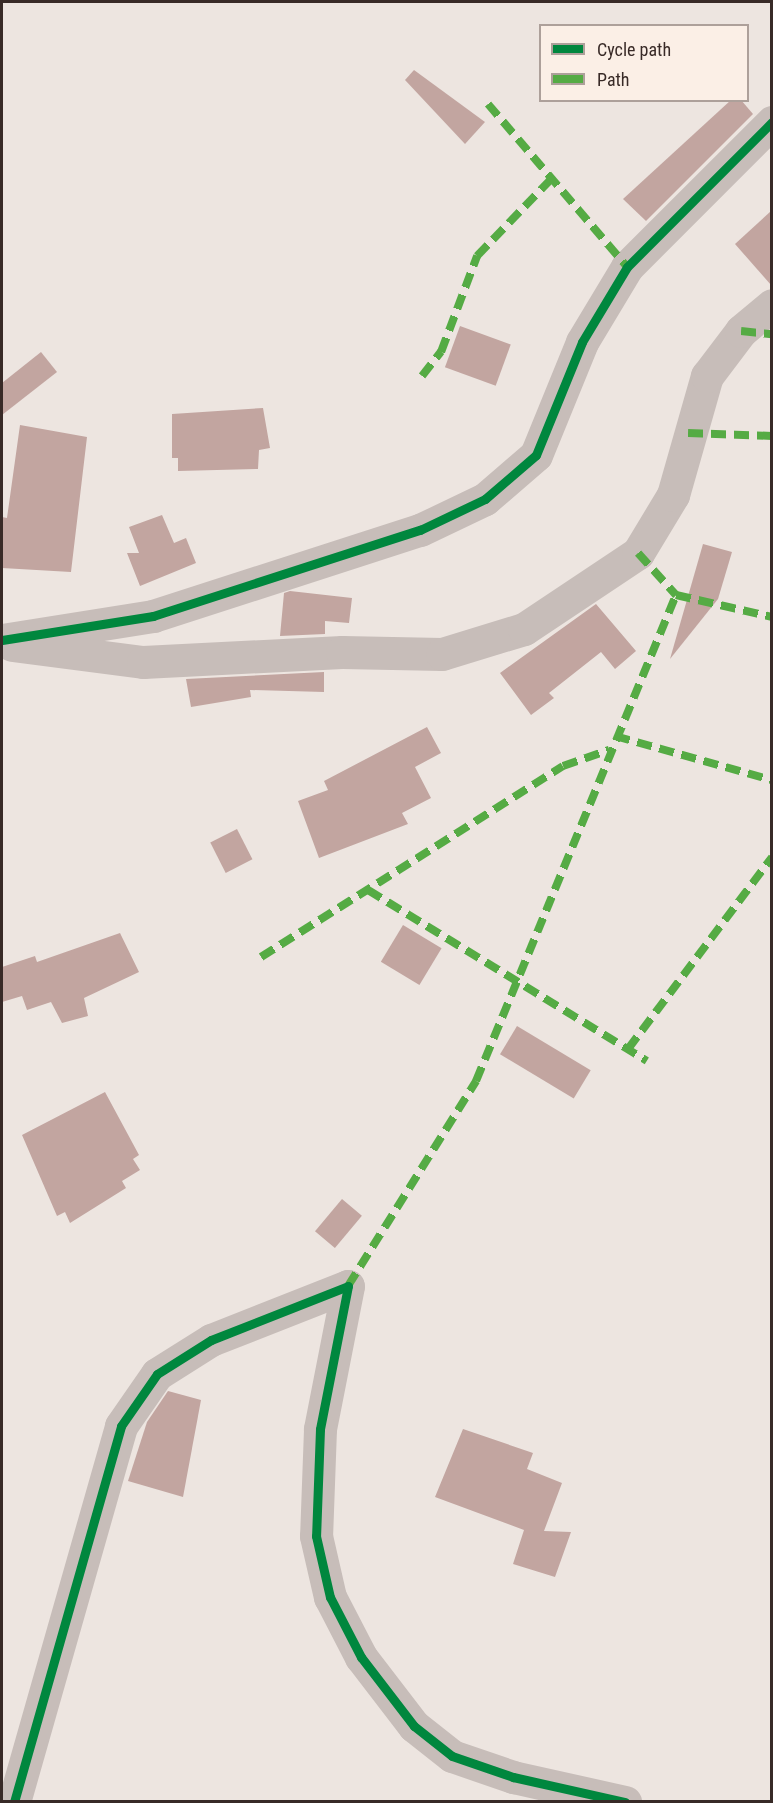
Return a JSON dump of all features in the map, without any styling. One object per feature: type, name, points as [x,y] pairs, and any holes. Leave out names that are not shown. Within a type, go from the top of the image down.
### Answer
[{"type":"street","points":[[2,641],[153,616],[420,530],[485,499],[536,455],[582,342],[627,267],[771,122]]},
{"type":"street","points":[[2,641],[63,656],[143,662],[342,652],[442,654],[524,629],[638,554],[673,495],[707,376],[741,332],[771,305]]},
{"type":"street","points":[[14,1802],[121,1426],[157,1374],[211,1340],[348,1286],[320,1429],[316,1536],[330,1597],[361,1657],[414,1726],[452,1756],[513,1777],[625,1802]]},
{"type":"building","points":[[414,70],[485,122],[465,144],[405,80]]},
{"type":"building","points":[[729,102],[743,102],[753,114],[646,221],[623,199]]},
{"type":"building","points":[[771,211],[771,285],[735,244]]},
{"type":"building","points":[[460,326],[511,344],[496,386],[445,367]]},
{"type":"building","points":[[41,352],[57,372],[2,415],[2,383]]},
{"type":"building","points":[[263,408],[270,448],[259,450],[258,469],[178,471],[178,458],[172,458],[172,414]]},
{"type":"building","points":[[20,425],[87,437],[71,572],[2,568],[2,517],[7,518]]},
{"type":"building","points":[[162,515],[174,543],[186,538],[196,563],[140,586],[127,553],[139,553],[129,527]]},
{"type":"building","points":[[703,544],[732,552],[718,599],[670,659]]},
{"type":"building","points":[[290,591],[352,598],[349,623],[325,621],[325,634],[280,636],[284,593]]},
{"type":"building","points":[[596,604],[636,651],[615,669],[601,652],[549,693],[554,698],[531,715],[500,673]]},
{"type":"building","points":[[324,672],[324,692],[250,690],[251,697],[191,707],[186,679]]},
{"type":"building","points":[[427,727],[441,753],[415,767],[431,798],[402,813],[408,824],[319,858],[298,801],[328,790],[324,781]]},
{"type":"building","points":[[237,829],[252,859],[226,873],[210,843]]},
{"type":"building","points":[[403,925],[442,948],[419,985],[381,962]]},
{"type":"building","points":[[120,933],[139,972],[84,998],[88,1016],[62,1023],[51,1002],[27,1010],[22,996],[2,1002],[2,967],[35,956],[37,962]]},
{"type":"building","points":[[517,1026],[591,1070],[574,1099],[500,1054]]},
{"type":"building","points":[[105,1092],[139,1155],[133,1159],[140,1170],[122,1181],[126,1188],[70,1223],[65,1212],[57,1216],[22,1135]]},
{"type":"building","points":[[342,1199],[362,1216],[335,1248],[315,1231]]},
{"type":"building","points":[[168,1391],[201,1400],[183,1497],[128,1481],[147,1422]]},
{"type":"building","points":[[463,1429],[533,1453],[527,1469],[562,1483],[544,1531],[571,1532],[555,1577],[513,1564],[524,1530],[435,1497]]},
{"type":"marked path","points":[[488,104],[627,267]]},
{"type":"marked path","points":[[422,376],[441,352],[477,256],[552,178]]},
{"type":"marked path","points":[[741,331],[772,334]]},
{"type":"marked path","points":[[688,433],[772,436]]},
{"type":"marked path","points":[[638,553],[676,595],[772,617]]},
{"type":"marked path","points":[[348,1286],[476,1081],[676,595]]},
{"type":"marked path","points":[[615,736],[772,780]]},
{"type":"marked path","points":[[261,957],[563,766],[609,750]]},
{"type":"marked path","points":[[628,1049],[772,857]]},
{"type":"marked path","points":[[368,890],[647,1061]]},
{"type":"cycle path","points":[[2,640],[153,616],[420,530],[485,499],[536,455],[582,342],[627,267],[772,122]]},
{"type":"cycle path","points":[[14,1802],[121,1426],[157,1374],[211,1340],[348,1286],[320,1429],[316,1536],[330,1597],[361,1657],[414,1726],[452,1756],[513,1777],[625,1802]]}]
